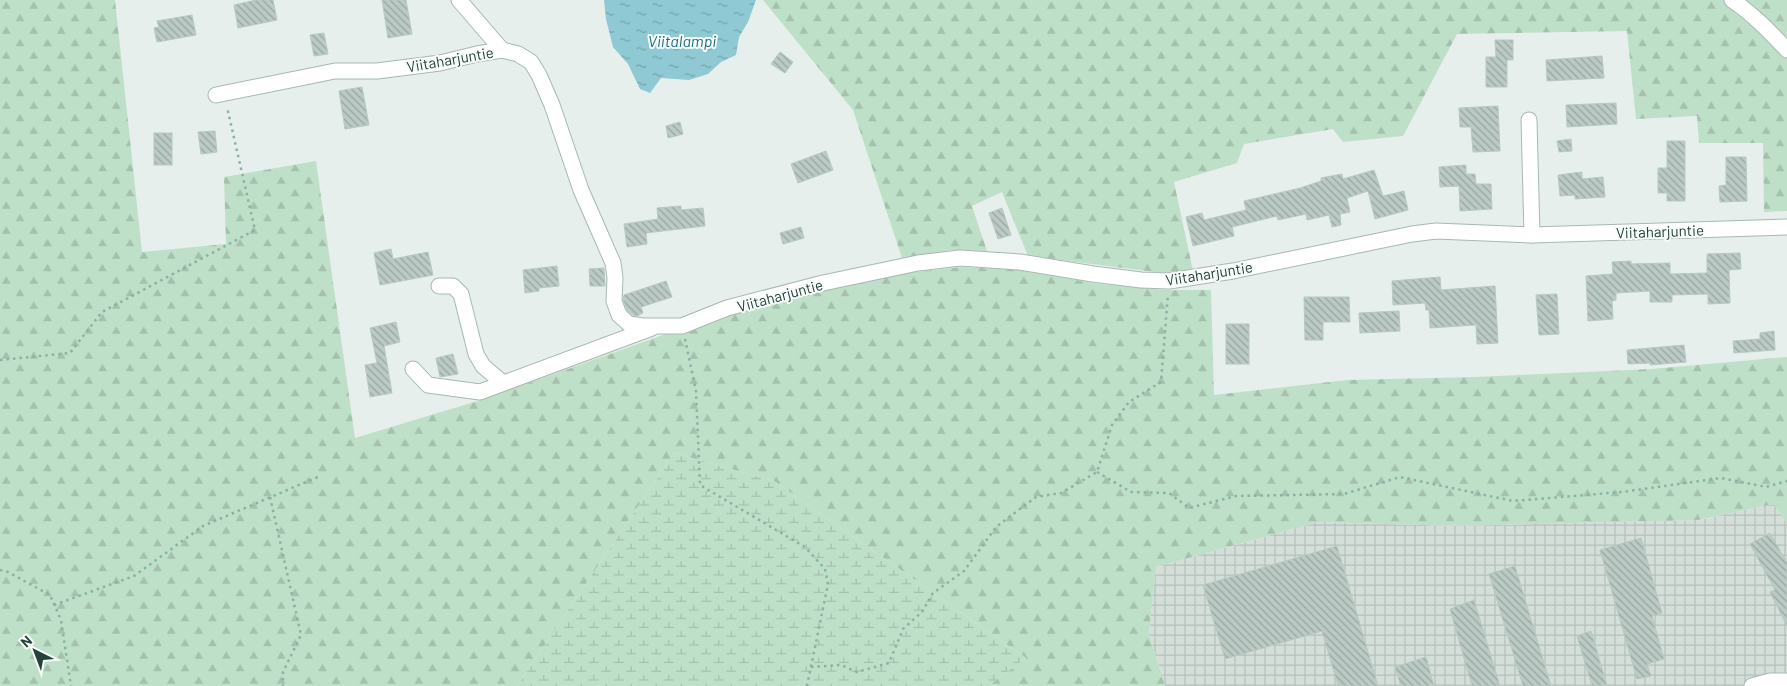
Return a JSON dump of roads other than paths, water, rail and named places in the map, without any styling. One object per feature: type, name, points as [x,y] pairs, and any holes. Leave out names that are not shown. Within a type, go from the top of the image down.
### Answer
[{"type":"street","points":[[458,0],[502,50]]},
{"type":"street","points":[[1732,0],[1766,28],[1787,50]]},
{"type":"street","name":"Viitaharjuntie","points":[[220,94],[335,71],[377,72],[502,50],[518,54],[531,62],[539,74],[552,105],[581,190],[613,263],[614,301],[619,315],[629,324],[682,326],[727,308],[823,283],[918,263],[960,258],[1020,262],[1093,274],[1141,280],[1170,281],[1233,271],[1428,232],[1532,234],[1787,227]]},
{"type":"street","points":[[1529,120],[1532,234]]},
{"type":"street","points":[[439,286],[453,286],[461,294],[476,354],[483,366],[503,383]]},
{"type":"street","points":[[413,369],[428,385],[480,392],[656,326]]},
{"type":"street","points":[[1752,686],[1770,681],[1787,681]]},
{"type":"water","name":"Viitalampi","points":[[604,0],[756,0],[748,22],[739,37],[736,55],[721,62],[708,74],[689,80],[661,78],[650,93],[640,89],[628,64],[613,47],[606,19]]}]
